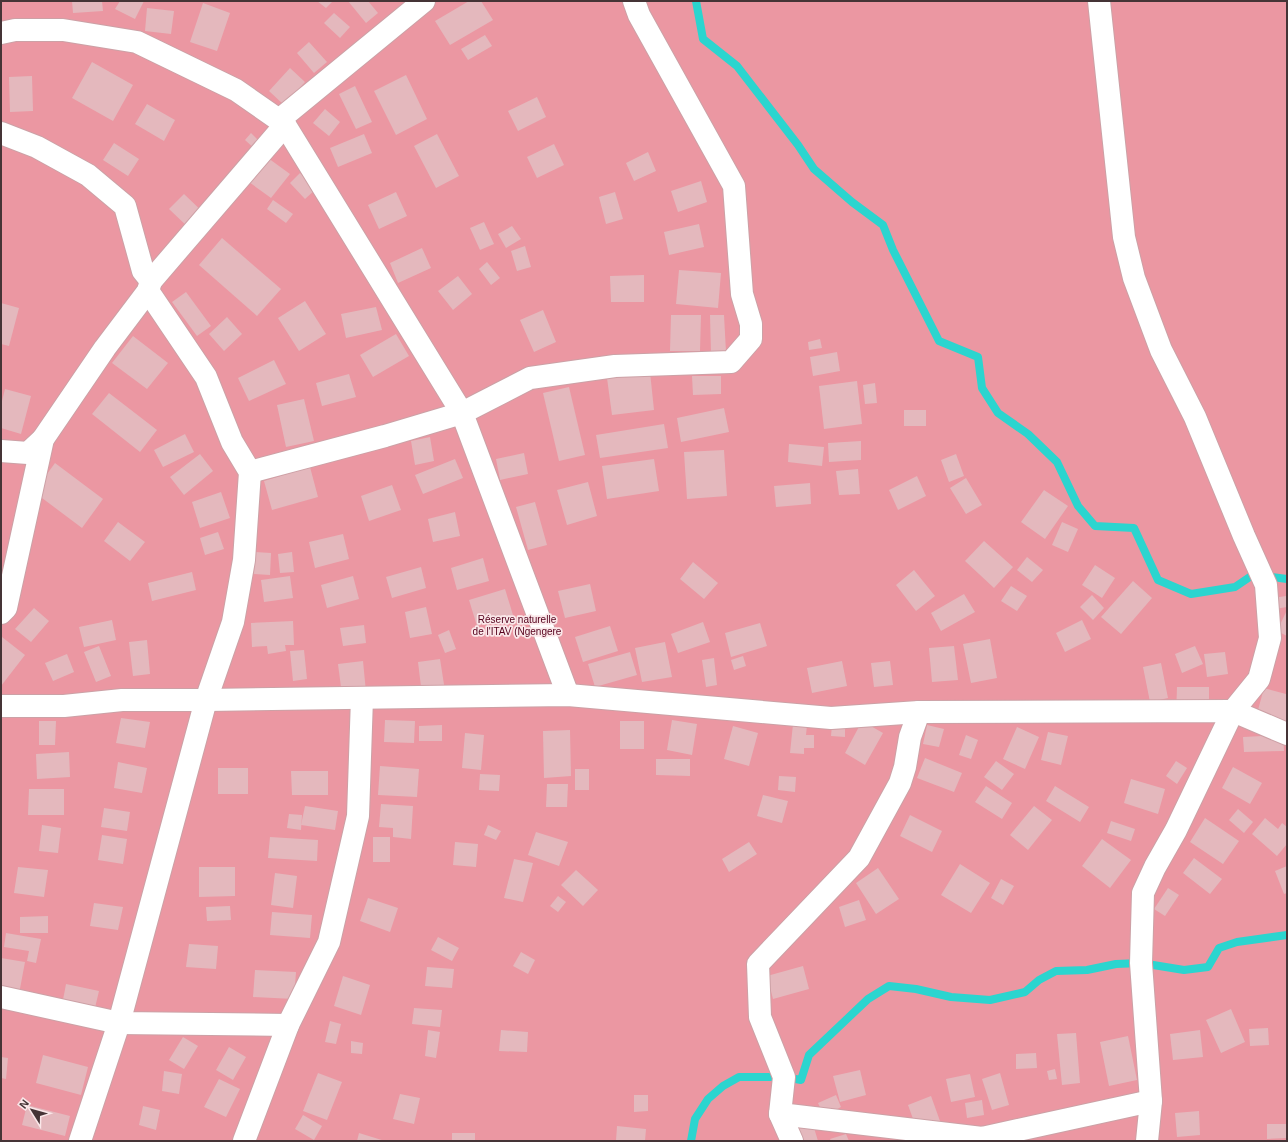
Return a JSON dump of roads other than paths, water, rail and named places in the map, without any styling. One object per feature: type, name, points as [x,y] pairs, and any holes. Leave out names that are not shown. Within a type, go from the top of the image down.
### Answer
[{"type":"street","points":[[1,451],[28,453],[43,439],[105,348],[150,286],[282,122],[424,1]]},
{"type":"street","points":[[250,472],[378,438],[462,413],[530,378],[615,366],[731,362],[751,339],[751,324],[742,294],[734,186],[639,15],[634,1]]},
{"type":"street","points":[[1099,1],[1124,237],[1134,278],[1161,350],[1195,417],[1266,585],[1270,638],[1259,679],[1233,711],[1176,830],[1155,867],[1143,893],[1141,963],[1151,1101],[1147,1141]]},
{"type":"street","points":[[1,32],[15,30],[63,30],[137,42],[236,90],[282,122],[462,413],[568,696]]},
{"type":"street","points":[[1,133],[37,147],[88,175],[125,206],[143,271],[150,286],[206,377],[232,442],[250,472],[244,560],[233,622],[206,700],[119,1023],[80,1141]]},
{"type":"street","points":[[1,613],[6,608],[43,439]]},
{"type":"street","points":[[1,706],[64,706],[122,700],[568,696],[831,718],[919,712],[1233,711],[1287,734]]},
{"type":"street","points":[[244,1141],[288,1025],[329,942],[358,816],[362,698]]},
{"type":"street","points":[[792,1141],[780,1114],[784,1077],[760,1018],[758,964],[859,858],[900,783],[905,767],[910,737],[919,712]]},
{"type":"street","points":[[1,997],[119,1023],[288,1025]]},
{"type":"street","points":[[780,1114],[982,1138],[1151,1101]]},
{"type":"waterway","points":[[696,1],[703,39],[737,66],[798,145],[814,169],[852,202],[883,225],[893,250],[939,341],[978,357],[982,388],[998,413],[1028,434],[1057,462],[1078,506],[1095,526],[1134,528],[1158,580],[1191,594],[1235,587],[1260,570],[1265,576],[1287,579]]},
{"type":"waterway","points":[[691,1141],[695,1119],[708,1099],[723,1086],[739,1077],[784,1077],[801,1080],[809,1055],[868,999],[889,986],[916,989],[951,997],[990,1000],[1025,992],[1039,980],[1056,971],[1087,970],[1116,964],[1141,963],[1184,970],[1208,967],[1219,948],[1237,942],[1287,935]]},
{"type":"park label","name":"Réserve naturelle de l'ITAV (Ngengere","points":[[517,624]]}]
